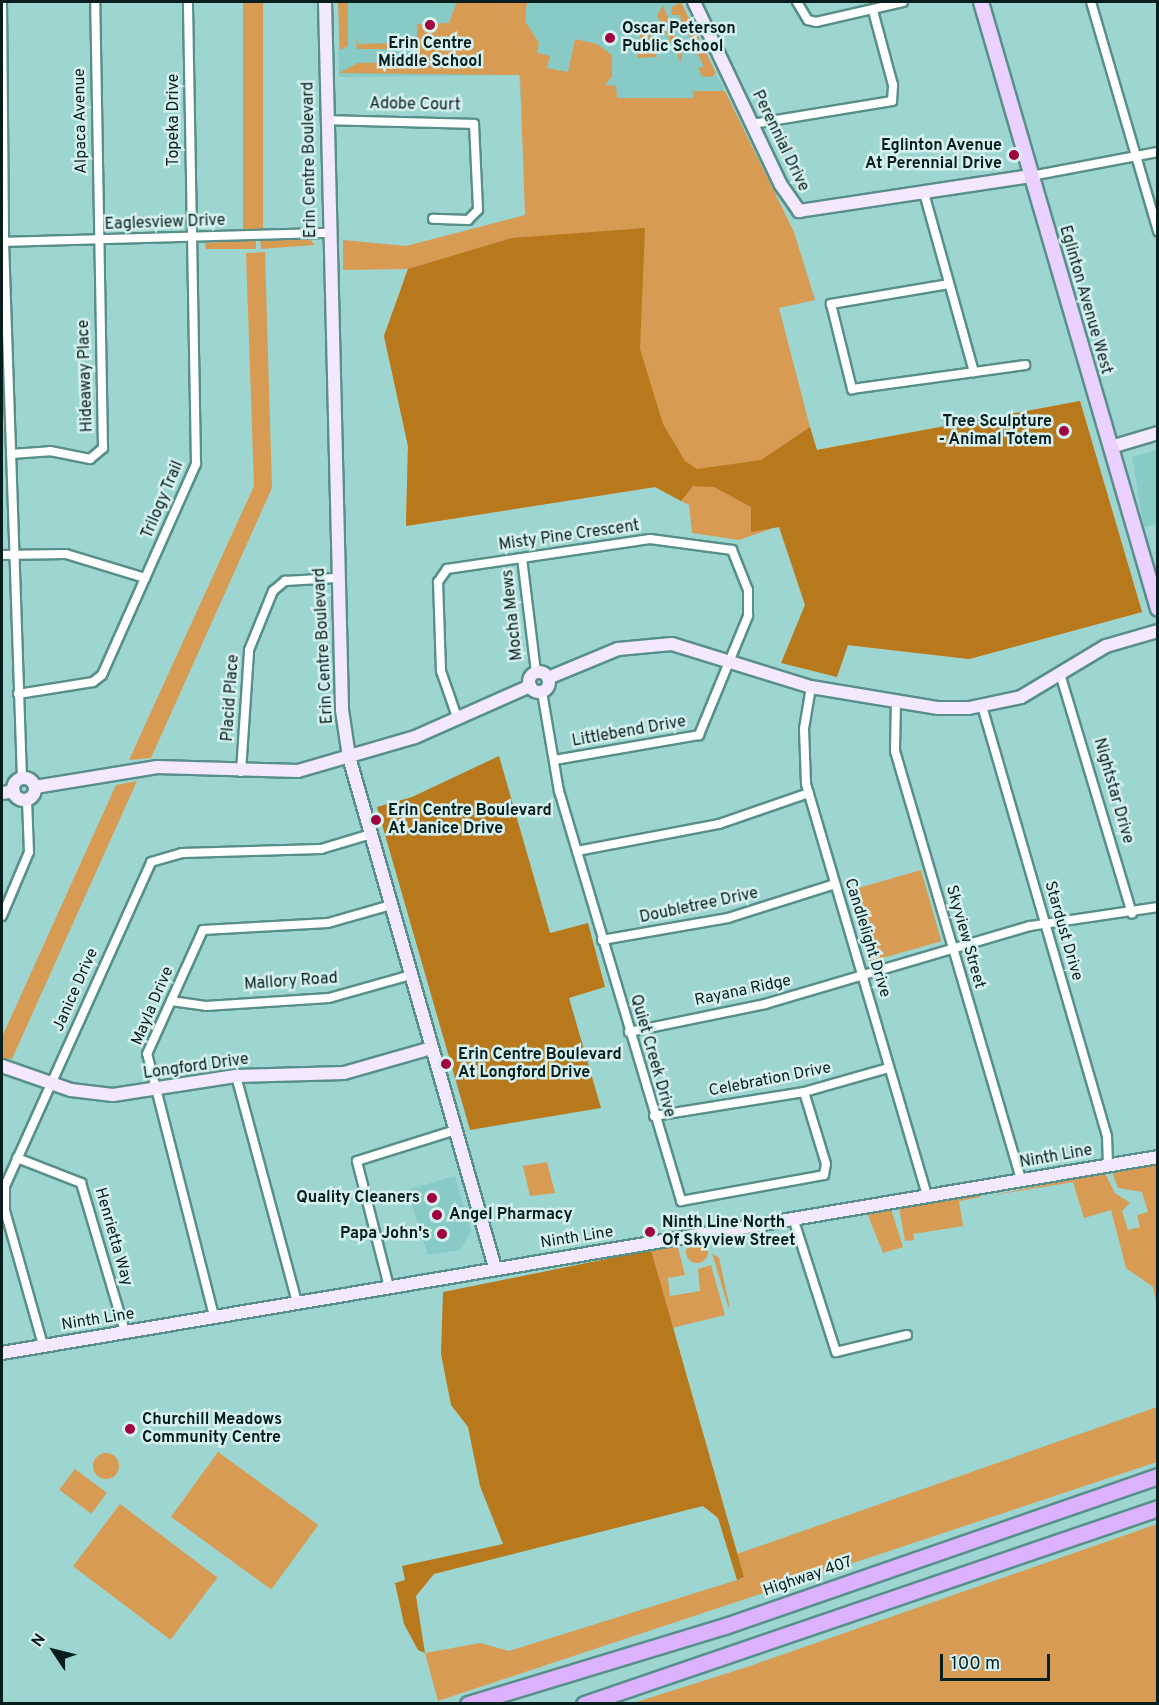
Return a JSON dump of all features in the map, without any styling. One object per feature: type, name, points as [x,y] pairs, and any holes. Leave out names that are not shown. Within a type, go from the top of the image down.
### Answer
[{"type":"highway","name":"Highway 407","points":[[468,1704],[725,1626],[1158,1476]]},
{"type":"highway","points":[[584,1704],[1158,1508]]},
{"type":"main road","name":"Eglinton Avenue West","points":[[981,2],[1158,609]]},
{"type":"street","points":[[2,2],[4,242],[22,779],[8,792],[27,800]]},
{"type":"street","name":"Alpaca Avenue","points":[[95,2],[98,240]]},
{"type":"street","name":"Topeka Drive","points":[[188,2],[189,238]]},
{"type":"street","name":"Erin Centre Boulevard","points":[[325,2],[336,578],[349,758],[495,1268]]},
{"type":"street","name":"Perennial Drive","points":[[694,2],[752,124],[799,211],[1031,176]]},
{"type":"street","points":[[797,2],[808,20],[816,22],[873,11],[903,2]]},
{"type":"street","points":[[1091,2],[1158,231]]},
{"type":"street","points":[[752,124],[892,101],[893,85],[873,11]]},
{"type":"street","name":"Adobe Court","points":[[326,120],[474,124],[478,210],[468,220],[434,219]]},
{"type":"street","points":[[1031,176],[1158,152]]},
{"type":"street","points":[[924,193],[974,372]]},
{"type":"street","name":"Eaglesview Drive","points":[[4,242],[328,232]]},
{"type":"street","name":"Trilogy Trail","points":[[18,694],[100,677],[196,464],[189,238]]},
{"type":"street","name":"Hideaway Place","points":[[11,454],[57,451],[90,459],[103,448],[98,240]]},
{"type":"street","points":[[949,284],[835,301],[828,310],[852,388],[1025,364]]},
{"type":"street","points":[[1111,447],[1158,433]]},
{"type":"street","name":"Misty Pine Crescent","points":[[457,717],[441,671],[438,582],[447,569],[665,538],[732,550],[749,605],[732,659]]},
{"type":"street","points":[[2,555],[66,554],[145,578]]},
{"type":"street","name":"Mocha Mews","points":[[522,558],[535,671]]},
{"type":"street","name":"Placid Place","points":[[241,772],[249,650],[273,591],[285,582],[336,578]]},
{"type":"street","points":[[530,686],[542,692],[548,678],[598,656],[643,644],[685,646],[732,659],[812,687],[896,702],[982,706],[1022,697],[1061,677],[1106,646],[1158,631]]},
{"type":"street","name":"Littlebend Drive","points":[[554,760],[699,735],[732,659]]},
{"type":"street","points":[[22,779],[35,788],[157,767],[241,772],[298,771],[349,758],[457,717],[530,686],[535,671],[548,678]]},
{"type":"street","name":"Nightstar Drive","points":[[1061,677],[1132,914]]},
{"type":"street","name":"Candlelight Drive","points":[[812,687],[803,744],[809,793],[927,1195]]},
{"type":"street","name":"Quiet Creek Drive","points":[[542,692],[554,760],[577,851],[676,1194],[689,1202],[824,1175],[826,1164],[804,1092]]},
{"type":"street","name":"Skyview Street","points":[[896,702],[895,751],[1021,1180]]},
{"type":"street","name":"Stardust Drive","points":[[982,706],[1107,1137],[1108,1165]]},
{"type":"street","points":[[2,916],[29,852],[27,800],[35,788]]},
{"type":"street","points":[[577,851],[719,824],[809,793]]},
{"type":"street","name":"Janice Drive","points":[[43,1345],[5,1211],[5,1186],[151,862],[182,853],[321,849],[371,834]]},
{"type":"street","name":"Doubletree Drive","points":[[602,940],[728,918],[835,884]]},
{"type":"street","name":"Mayla Drive","points":[[214,1316],[152,1091],[147,1054],[203,930],[328,923],[391,905]]},
{"type":"street","name":"Rayana Ridge","points":[[629,1032],[765,1004],[1045,923],[1132,914],[1158,907]]},
{"type":"street","name":"Mallory Road","points":[[171,1001],[206,1006],[329,998],[411,975]]},
{"type":"street","name":"Longford Drive","points":[[2,1066],[95,1095],[152,1091],[236,1076],[344,1073],[432,1048]]},
{"type":"street","name":"Celebration Drive","points":[[654,1116],[804,1092],[889,1068]]},
{"type":"street","points":[[236,1076],[297,1302]]},
{"type":"street","points":[[389,1287],[357,1161],[456,1130]]},
{"type":"street","name":"Ninth Line","points":[[2,1353],[1158,1157]]},
{"type":"street","name":"Henrietta Way","points":[[17,1158],[81,1183],[125,1332]]},
{"type":"street","points":[[793,1218],[836,1352],[907,1335]]},
{"type":"shaded area","points":[[243,2],[263,2],[263,231],[243,231]]},
{"type":"shaded area","points":[[338,2],[681,2],[730,102],[521,104],[519,75],[339,77]]},
{"type":"shaded area","points":[[338,2],[348,2],[348,46],[340,50]]},
{"type":"shaded area","points":[[457,2],[527,2],[525,21],[539,43],[537,53],[550,56],[547,68],[568,72],[575,39],[597,44],[612,55],[612,76],[605,85],[616,86],[617,98],[693,98],[693,91],[725,91],[794,232],[815,300],[779,308],[816,450],[1080,401],[1142,612],[969,659],[847,645],[830,667],[779,526],[739,540],[692,533],[689,505],[655,487],[406,526],[408,446],[384,336],[408,269],[343,270],[343,240],[406,246],[525,215],[520,75],[339,73],[358,63],[417,62],[417,24],[449,23]]},
{"type":"shaded area","points":[[681,2],[716,73],[712,77],[702,76],[698,68],[704,67],[679,15],[671,15],[672,7]]},
{"type":"shaded area","points":[[663,5],[682,55],[681,62],[657,16]]},
{"type":"shaded area","points":[[635,16],[633,23],[643,25],[648,30],[657,57],[637,58],[641,26],[632,24]]},
{"type":"shaded area","points":[[356,38],[358,44],[400,43],[401,38],[403,43],[397,49],[357,49]]},
{"type":"shaded area","points":[[645,228],[640,349],[663,424],[685,461],[697,469],[761,460],[810,427],[817,450],[1080,401],[1142,612],[969,659],[848,645],[837,677],[781,663],[805,605],[779,527],[751,532],[751,507],[714,487],[693,486],[681,501],[655,487],[406,526],[408,446],[384,336],[408,269],[512,238]]},
{"type":"shaded area","points":[[309,238],[315,245],[261,249],[260,240]]},
{"type":"shaded area","points":[[256,240],[256,249],[206,249],[205,243]]},
{"type":"shaded area","points":[[265,252],[272,488],[151,758],[129,760],[254,486],[246,253]]},
{"type":"shaded area","points":[[1157,450],[1157,524],[1144,527],[1132,457]]},
{"type":"shaded area","points":[[499,756],[550,933],[588,923],[605,987],[569,998],[601,1108],[470,1130],[377,807],[412,797]]},
{"type":"shaded area","points":[[137,781],[12,1059],[2,1058],[2,1037],[116,785]]},
{"type":"shaded area","points":[[921,870],[941,941],[869,962],[849,891]]},
{"type":"shaded area","points":[[547,1162],[555,1193],[530,1196],[523,1166]]},
{"type":"shaded area","points":[[1157,1165],[1157,1307],[1153,1287],[1126,1268],[1111,1210],[1084,1218],[1073,1182],[988,1196],[1105,1173],[1115,1193],[1130,1203],[1122,1211],[1128,1230],[1140,1227],[1137,1215],[1148,1212],[1142,1192],[1118,1188],[1112,1172]]},
{"type":"shaded area","points":[[455,1176],[471,1231],[460,1250],[428,1255],[407,1190]]},
{"type":"shaded area","points":[[977,1195],[981,1197],[959,1201],[963,1226],[913,1234],[914,1240],[905,1241],[899,1207]]},
{"type":"shaded area","points":[[891,1209],[903,1247],[883,1253],[867,1213]]},
{"type":"shaded area","points":[[697,1241],[705,1244],[708,1252],[705,1260],[697,1263],[689,1260],[686,1252],[689,1244]]},
{"type":"shaded area","points":[[677,1244],[685,1275],[668,1278],[670,1296],[700,1291],[698,1269],[711,1265],[725,1315],[672,1328],[651,1250]]},
{"type":"shaded area","points":[[651,1250],[744,1577],[737,1580],[718,1518],[703,1506],[434,1574],[416,1596],[425,1653],[418,1650],[404,1624],[395,1583],[405,1580],[402,1566],[503,1544],[480,1486],[468,1427],[451,1405],[441,1354],[443,1292]]},
{"type":"shaded area","points":[[712,1253],[719,1258],[730,1308],[728,1306]]},
{"type":"shaded area","points":[[1157,1407],[1157,1462],[438,1701],[425,1653],[480,1643],[509,1651],[737,1580],[744,1577],[737,1554]]},
{"type":"shaded area","points":[[218,1452],[318,1525],[271,1590],[171,1517]]},
{"type":"shaded area","points":[[106,1453],[115,1457],[119,1466],[115,1475],[106,1479],[97,1475],[93,1466],[97,1457]]},
{"type":"shaded area","points":[[75,1469],[107,1493],[91,1514],[59,1490]]},
{"type":"shaded area","points":[[120,1504],[217,1577],[170,1640],[73,1566]]},
{"type":"shaded area","points":[[1157,1524],[1157,1703],[633,1703],[747,1667]]},
{"type":"place","name":"Erin Centre Middle School","points":[[430,25]]},
{"type":"place","name":"Oscar Peterson Public School","points":[[610,38]]},
{"type":"place","name":"Eglinton Avenue At Perennial Drive","points":[[1014,155]]},
{"type":"place","name":"Tree Sculpture - Animal Totem","points":[[1064,431]]},
{"type":"place","name":"Erin Centre Boulevard At Janice Drive","points":[[376,820]]},
{"type":"place","name":"Erin Centre Boulevard At Longford Drive","points":[[446,1064]]},
{"type":"place","name":"Quality Cleaners","points":[[432,1198]]},
{"type":"place","name":"Angel Pharmacy","points":[[437,1215]]},
{"type":"place","name":"Ninth Line North Of Skyview Street","points":[[650,1232]]},
{"type":"place","name":"Papa John's","points":[[442,1234]]},
{"type":"place","name":"Churchill Meadows Community Centre","points":[[130,1429]]}]
